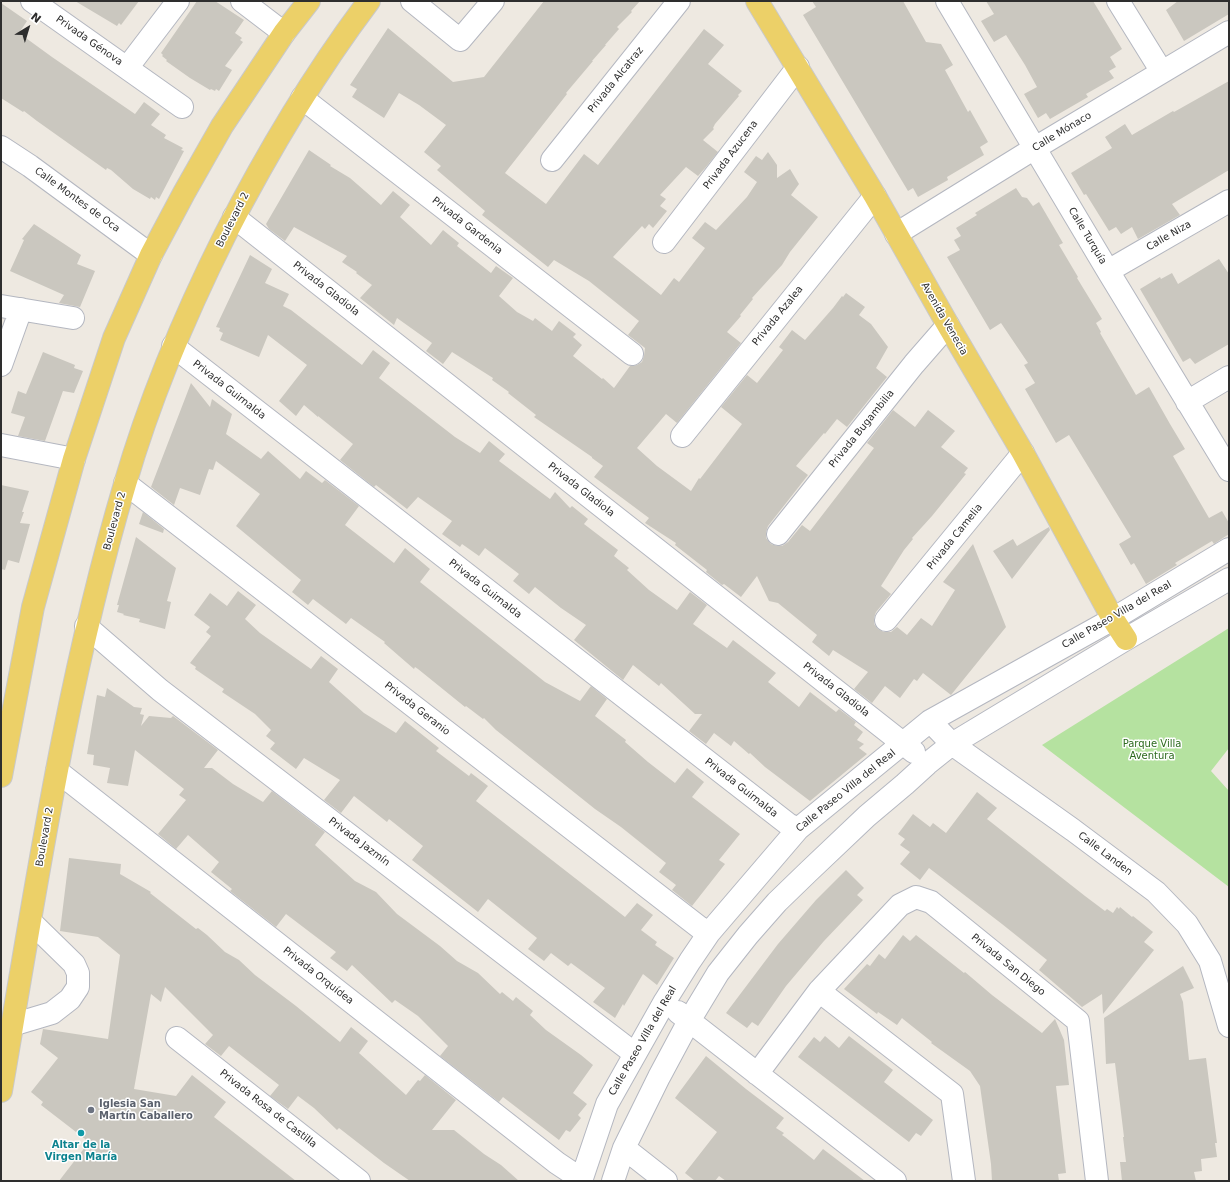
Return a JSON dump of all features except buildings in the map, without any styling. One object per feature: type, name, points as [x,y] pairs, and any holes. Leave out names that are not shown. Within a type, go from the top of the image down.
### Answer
[{"type":"main road","points":[[1,776],[33,607],[74,459],[114,338],[151,255],[222,126],[284,33],[309,1]]},
{"type":"main road","name":"Boulevard 2","points":[[1,1091],[57,771],[86,626],[125,483],[148,412],[173,346],[208,269],[266,157],[302,98],[369,1]]},
{"type":"main road","name":"Avenida Venecia","points":[[757,1],[875,196],[1023,453],[1113,619],[1126,639]]},
{"type":"street","name":"Privada Génova","points":[[32,1],[182,107]]},
{"type":"street","name":"Privada Génova","points":[[127,68],[178,1]]},
{"type":"street","points":[[242,1],[284,33]]},
{"type":"street","points":[[412,1],[460,40],[493,1]]},
{"type":"street","name":"Privada Alcatraz","points":[[552,160],[679,1]]},
{"type":"street","name":"Calle Turquía","points":[[948,1],[1108,271],[1229,470]]},
{"type":"street","points":[[1118,1],[1162,72]]},
{"type":"street","name":"Calle Mónaco","points":[[896,234],[1035,148],[1229,32]]},
{"type":"street","name":"Privada Azucena","points":[[664,242],[798,67]]},
{"type":"street","name":"Privada Gardenia","points":[[302,98],[632,354]]},
{"type":"street","name":"Calle Montes de Oca","points":[[1,147],[30,166],[151,255]]},
{"type":"street","name":"Privada Azalea","points":[[682,436],[875,196]]},
{"type":"street","name":"Calle Niza","points":[[1108,271],[1229,201]]},
{"type":"street","name":"Privada Gladiola","points":[[234,217],[904,744],[927,764]]},
{"type":"street","points":[[1,365],[11,308],[73,318]]},
{"type":"street","name":"Privada Bugambilia","points":[[778,534],[909,370],[948,325]]},
{"type":"street","name":"Privada Guirnalda","points":[[173,346],[788,824],[798,829]]},
{"type":"street","points":[[1187,402],[1229,377]]},
{"type":"street","points":[[1,445],[74,459]]},
{"type":"street","name":"Privada Camelia","points":[[886,620],[1023,453]]},
{"type":"street","name":"Privada Geranio","points":[[125,483],[709,933]]},
{"type":"street","name":"Calle Paseo Villa del Real","points":[[581,1180],[607,1104],[665,1001],[709,933],[798,829],[904,744],[930,721],[1113,619],[1229,549]]},
{"type":"street","points":[[613,1181],[624,1148],[689,1021],[718,973],[748,935],[778,902],[867,816],[952,744],[1229,579]]},
{"type":"street","name":"Privada Jazmín","points":[[86,626],[160,690],[635,1054]]},
{"type":"street","name":"Calle Landen","points":[[930,721],[952,744],[1156,892],[1187,924],[1210,961],[1229,1026]]},
{"type":"street","name":"Privada Orquídea","points":[[57,771],[557,1163],[581,1180]]},
{"type":"street","name":"Privada San Diego","points":[[757,1074],[819,991],[900,905],[916,897],[931,902],[1078,1021],[1097,1181]]},
{"type":"street","points":[[12,1025],[52,1012],[70,999],[78,987],[78,973],[74,964],[30,922]]},
{"type":"street","points":[[819,991],[952,1094],[964,1181]]},
{"type":"street","points":[[665,1001],[895,1181]]},
{"type":"street","name":"Privada Rosa de Castilla","points":[[178,1038],[359,1181]]},
{"type":"street","points":[[624,1148],[666,1181]]},
{"type":"green space","name":"Parque Villa Aventura","points":[[1229,628],[1229,748],[1211,771],[1229,791],[1229,887],[1042,745]]},
{"type":"place","name":"Iglesia San Martín Caballero","points":[[91,1110]]},
{"type":"place","name":"Altar de la Virgen María","points":[[81,1133]]}]
